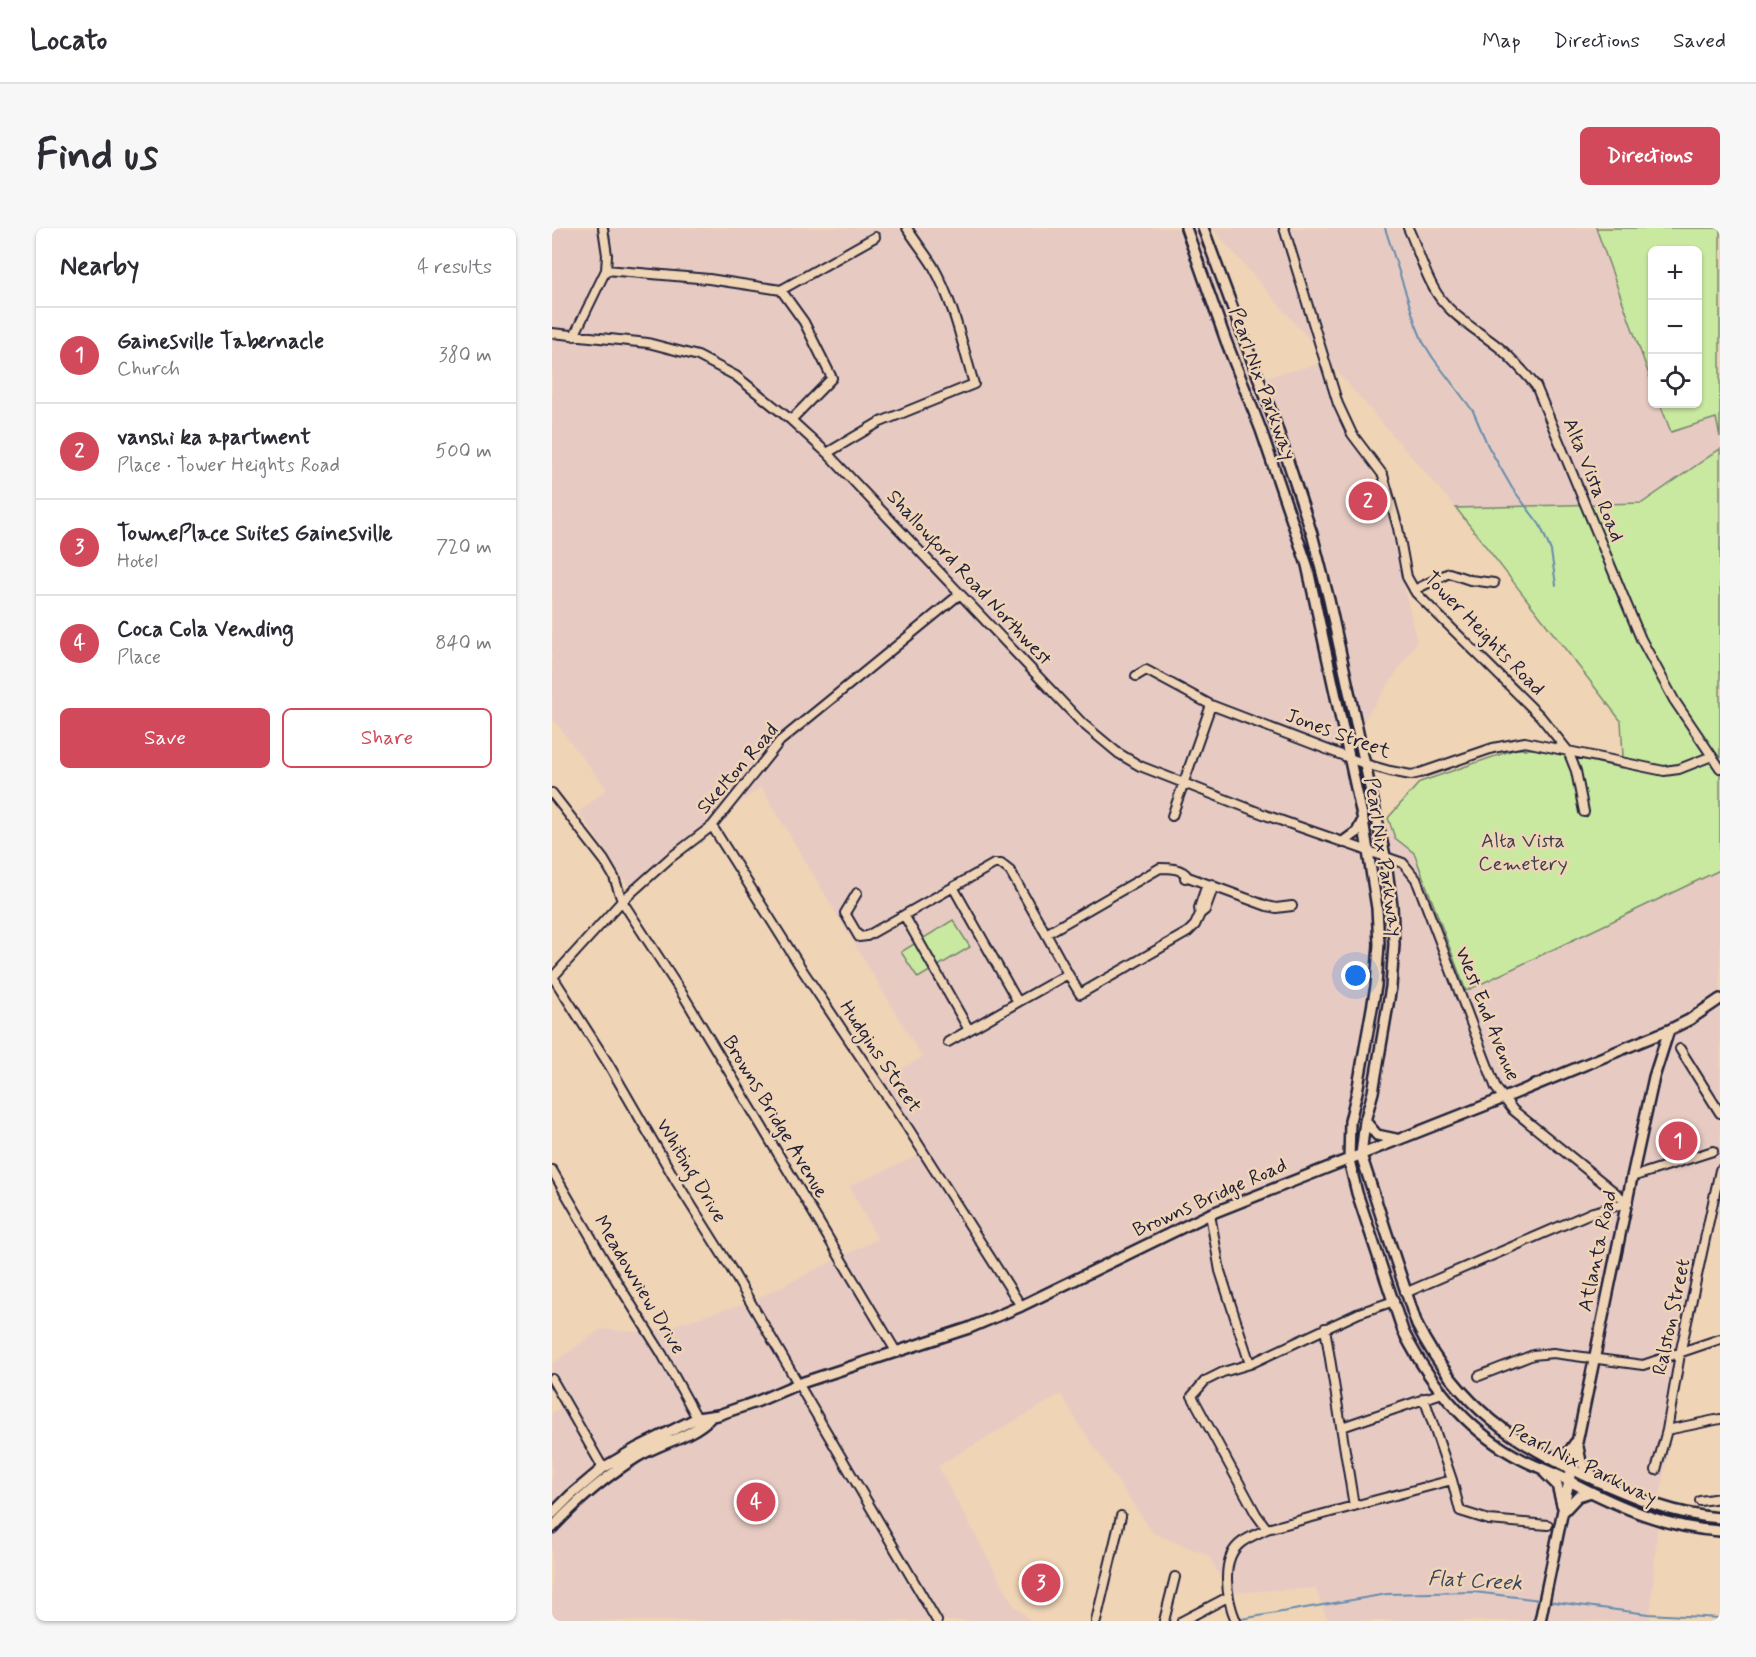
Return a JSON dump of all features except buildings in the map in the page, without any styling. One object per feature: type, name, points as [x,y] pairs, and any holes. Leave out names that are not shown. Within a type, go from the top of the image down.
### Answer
[{"type":"main road","name":"Pearl Nix Parkway","points":[[1186,228],[1265,441],[1307,565],[1363,820],[1377,908],[1379,944],[1376,986],[1350,1121],[1349,1160],[1357,1193],[1403,1331],[1442,1393],[1482,1433],[1521,1459],[1632,1511],[1694,1529],[1720,1531]]},
{"type":"main road","name":"Pearl Nix Parkway","points":[[1203,228],[1276,425],[1312,534],[1329,600],[1385,856],[1392,906],[1394,944],[1392,987],[1373,1092],[1365,1121],[1361,1155],[1406,1293],[1426,1343],[1453,1383],[1480,1411],[1503,1430],[1550,1458],[1654,1505],[1687,1514],[1720,1518]]},
{"type":"main road","points":[[1343,842],[1357,832],[1363,820]]},
{"type":"main road","name":"Browns Bridge Road","points":[[553,1512],[603,1468],[697,1418],[710,1418],[798,1384],[969,1328],[1021,1306],[1210,1214],[1669,1030],[1689,1020],[1720,999]]},
{"type":"main road","name":"Atlanta Road","points":[[1540,1621],[1594,1358],[1635,1177],[1654,1077],[1669,1030]]},
{"type":"main road","points":[[1365,1121],[1377,1135],[1396,1139]]},
{"type":"main road","name":"Browns Bridge Road","points":[[552,1528],[589,1492],[615,1472],[664,1443],[701,1427],[710,1418]]},
{"type":"main road","points":[[1550,1458],[1568,1453],[1577,1442]]},
{"type":"main road","points":[[1577,1442],[1581,1462],[1586,1471],[1599,1482]]},
{"type":"main road","points":[[1542,1469],[1557,1485],[1564,1511]]},
{"type":"main road","points":[[1564,1511],[1578,1496],[1591,1492]]},
{"type":"street","points":[[574,336],[606,270],[607,255],[603,228]]},
{"type":"street","points":[[827,453],[878,423],[974,384],[959,328],[947,296],[933,266],[907,228]]},
{"type":"street","name":"Tower Heights Road","points":[[1284,228],[1338,404],[1353,434],[1383,475],[1398,528],[1407,577],[1414,590],[1540,716],[1568,751],[1576,771],[1584,812]]},
{"type":"street","name":"Alta Vista Road","points":[[1408,228],[1432,285],[1442,301],[1458,319],[1500,348],[1536,386],[1641,639],[1674,700],[1720,768]]},
{"type":"street","points":[[606,270],[710,279],[781,290],[875,237]]},
{"type":"street","points":[[781,290],[804,322],[832,378],[791,420]]},
{"type":"street","name":"Shallowford Road Northwest","points":[[552,333],[648,343],[698,356],[736,376],[791,420],[827,453],[1100,740],[1140,766],[1182,784],[1368,851]]},
{"type":"street","points":[[1414,590],[1449,573],[1470,580],[1494,583]]},
{"type":"street","name":"Skelton Road","points":[[553,978],[621,901],[670,858],[712,826],[780,741],[960,594]]},
{"type":"street","name":"Jones Street","points":[[1136,676],[1146,670],[1211,705],[1365,764],[1411,775],[1511,744],[1525,742],[1664,771],[1679,769],[1712,756]]},
{"type":"street","points":[[1172,816],[1211,705]]},
{"type":"street","name":"Browns Bridge Avenue","points":[[552,793],[604,860],[619,890],[621,901],[685,998],[897,1353]]},
{"type":"street","name":"Hudgins Street","points":[[712,826],[797,962],[908,1128],[1021,1306]]},
{"type":"street","name":"West End Avenue","points":[[1368,851],[1403,863],[1416,879],[1496,1088],[1513,1110],[1628,1203]]},
{"type":"street","points":[[857,893],[845,913],[859,937],[867,936],[994,864],[1001,864],[1010,871],[1080,994],[1188,932],[1195,925],[1200,914],[1199,908],[1205,900],[1205,890],[1212,886]]},
{"type":"street","points":[[1046,934],[1160,868],[1186,873],[1188,877],[1267,906],[1276,908],[1292,906]]},
{"type":"street","points":[[953,887],[1018,1002]]},
{"type":"street","points":[[904,915],[969,1030]]},
{"type":"street","points":[[948,1042],[1068,974]]},
{"type":"street","name":"Whiting Drive","points":[[553,978],[609,1065],[937,1621]]},
{"type":"street","points":[[1680,1049],[1720,1113]]},
{"type":"street","points":[[1635,1177],[1713,1151]]},
{"type":"street","name":"Meadowview Drive","points":[[552,1170],[662,1354],[697,1418]]},
{"type":"street","name":"Ralston Street","points":[[1656,1470],[1720,1170]]},
{"type":"street","points":[[1406,1293],[1593,1212],[1628,1203]]},
{"type":"street","points":[[1210,1214],[1220,1271],[1250,1364]]},
{"type":"street","points":[[1267,1529],[1256,1514],[1192,1396],[1205,1381],[1223,1372],[1250,1364],[1325,1329],[1394,1301]]},
{"type":"street","points":[[1325,1329],[1354,1506]]},
{"type":"street","points":[[1479,1376],[1533,1355],[1552,1353],[1643,1365],[1680,1354],[1720,1338]]},
{"type":"street","points":[[552,1378],[603,1468]]},
{"type":"street","points":[[1342,1427],[1442,1393]]},
{"type":"street","points":[[1424,1398],[1460,1511],[1489,1520],[1548,1525]]},
{"type":"street","points":[[1666,1430],[1720,1419]]},
{"type":"street","points":[[1236,1621],[1226,1590],[1230,1560],[1240,1543],[1267,1529],[1452,1480]]},
{"type":"street","points":[[1700,1501],[1720,1498]]},
{"type":"street","points":[[1096,1621],[1121,1516]]},
{"type":"street","points":[[1164,1621],[1175,1576]]},
{"type":"street","points":[[1182,1621],[1228,1597]]},
{"type":"shaded area","points":[[552,228],[1196,228],[1250,381],[1323,363],[1385,502],[1417,642],[1361,725],[1367,759],[1381,817],[1395,838],[1414,853],[1466,990],[1720,870],[1720,1212],[1712,1216],[1660,1496],[1650,1621],[1328,1621],[1315,1588],[1227,1593],[1209,1556],[1153,1533],[1078,1423],[1061,1394],[938,1466],[1013,1604],[1031,1621],[552,1621],[552,1413],[565,1405],[552,1387],[552,1364],[601,1329],[647,1333],[750,1302],[877,1239],[849,1186],[922,1154],[875,1084],[922,1057],[761,787],[629,887],[579,812],[607,789],[552,718]]},
{"type":"shaded area","points":[[1212,228],[1596,228],[1648,372],[1648,408],[1662,408],[1671,432],[1716,418],[1720,449],[1642,503],[1456,508]]},
{"type":"green space","points":[[1596,228],[1720,228],[1720,437],[1716,418],[1671,432],[1662,408],[1702,408],[1702,246],[1648,246],[1648,372]]},
{"type":"green space","name":"Alta Vista Cemetery","points":[[1720,449],[1720,870],[1466,991],[1414,853],[1395,838],[1388,818],[1420,782],[1516,749],[1536,749],[1622,768],[1623,756],[1621,721],[1456,508],[1642,503]]},
{"type":"green space","points":[[953,920],[970,947],[918,978],[901,952]]},
{"type":"waterway","points":[[1385,228],[1423,342],[1473,411],[1488,446],[1512,488],[1540,525],[1551,551],[1556,585]]},
{"type":"waterway","name":"Flat Creek","points":[[1230,1621],[1387,1594],[1474,1592],[1541,1600]]},
{"type":"waterway","name":"Flat Creek","points":[[1547,1601],[1648,1614],[1720,1618]]},
{"type":"place","name":"vanshi ka apartment","points":[[1368,501]]},
{"type":"place","name":"Gainesville Tabernacle","points":[[1678,1141]]},
{"type":"place","name":"Coca Cola Vending","points":[[756,1502]]},
{"type":"place","name":"TownePlace Suites Gainesville","points":[[1041,1583]]}]
